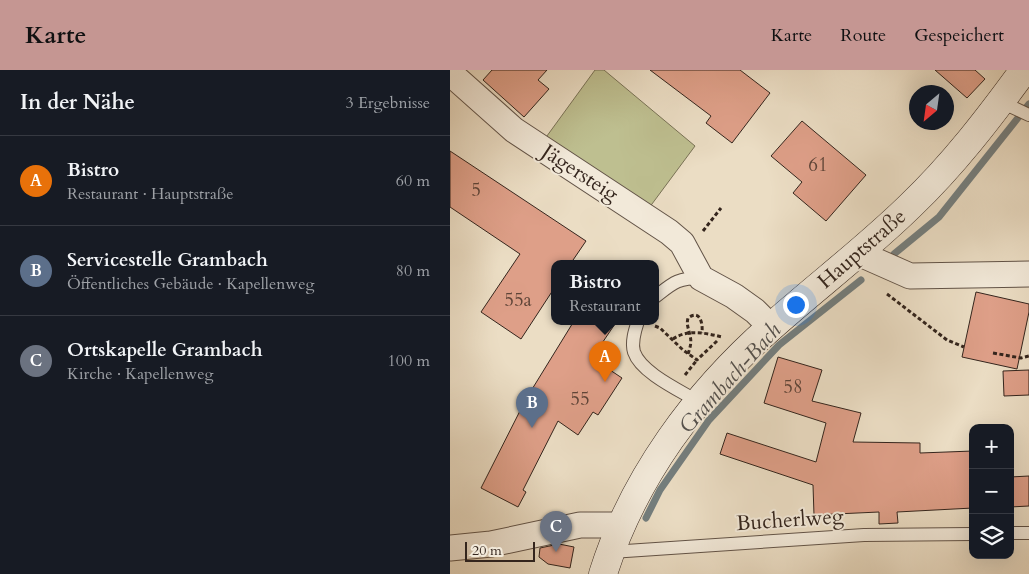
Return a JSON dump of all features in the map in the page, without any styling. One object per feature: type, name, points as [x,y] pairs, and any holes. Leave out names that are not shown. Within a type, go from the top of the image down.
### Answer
[{"type":"main road","name":"Hauptstraße","points":[[607,563],[635,498],[670,439],[724,373],[763,319],[858,253],[909,207],[965,148],[1024,70]]},
{"type":"street","name":"Jägersteig","points":[[450,72],[514,130],[682,242],[701,278]]},
{"type":"street","points":[[858,253],[910,276],[1029,274]]},
{"type":"street","points":[[701,278],[734,296],[763,319]]},
{"type":"street","points":[[450,548],[491,544],[580,525],[622,525]]},
{"type":"lane","points":[[1001,102],[1029,115]]},
{"type":"lane","points":[[659,294],[676,282],[688,278],[701,278]]},
{"type":"lane","points":[[641,325],[633,339],[634,352],[641,364],[655,376],[699,402]]},
{"type":"lane","points":[[1014,533],[1029,533]]},
{"type":"lane","name":"Bucherlweg","points":[[607,563],[864,534],[969,534]]},
{"type":"path","points":[[682,242],[689,236],[703,231],[721,208]]},
{"type":"path","points":[[886,294],[946,340],[964,347]]},
{"type":"path","points":[[688,354],[691,345],[687,328],[688,318],[695,315],[701,320],[703,325],[702,332]]},
{"type":"path","points":[[652,325],[660,328],[697,360],[722,337],[763,319]]},
{"type":"path","points":[[673,339],[679,335],[702,332],[722,337]]},
{"type":"path","points":[[993,353],[1020,358],[1029,356]]},
{"type":"green space","points":[[595,70],[604,70],[695,146],[649,208],[544,140]]},
{"type":"building","points":[[492,70],[547,70],[538,80],[549,89],[524,117],[483,80]]},
{"type":"building","points":[[650,70],[740,70],[770,93],[732,143],[706,123],[711,116]]},
{"type":"building","points":[[935,70],[975,70],[985,79],[967,98]]},
{"type":"building","points":[[802,121],[866,175],[826,221],[793,193],[802,182],[771,156]]},
{"type":"building","points":[[450,151],[586,241],[573,260],[551,260],[551,293],[521,339],[481,312],[520,254],[450,207]]},
{"type":"building","points":[[976,292],[1029,304],[1017,369],[962,357]]},
{"type":"building","points":[[572,325],[614,325],[592,358],[622,378],[598,415],[593,412],[578,435],[558,421],[523,490],[526,492],[518,507],[481,488],[526,399]]},
{"type":"building","points":[[778,357],[822,370],[812,401],[861,413],[853,442],[920,443],[920,453],[969,451],[969,508],[897,512],[898,523],[879,524],[879,512],[814,515],[813,485],[720,454],[727,433],[816,462],[826,423],[764,403]]},
{"type":"building","points":[[1029,370],[1029,395],[1004,396],[1003,371]]},
{"type":"building","points":[[1029,476],[1029,506],[1014,507],[1014,477]]},
{"type":"building","points":[[559,544],[574,547],[570,568],[548,564],[539,557],[540,548]]},
{"type":"waterway","name":"Grambach-Bach","points":[[894,254],[939,217],[1029,104]]},
{"type":"waterway","name":"Grambach-Bach","points":[[646,518],[660,490],[709,420],[779,345],[861,280]]},
{"type":"place","name":"Bistro","points":[[605,382]]},
{"type":"place","name":"Servicestelle Grambach","points":[[532,428]]},
{"type":"place","name":"Ortskapelle Grambach","points":[[556,552]]}]
